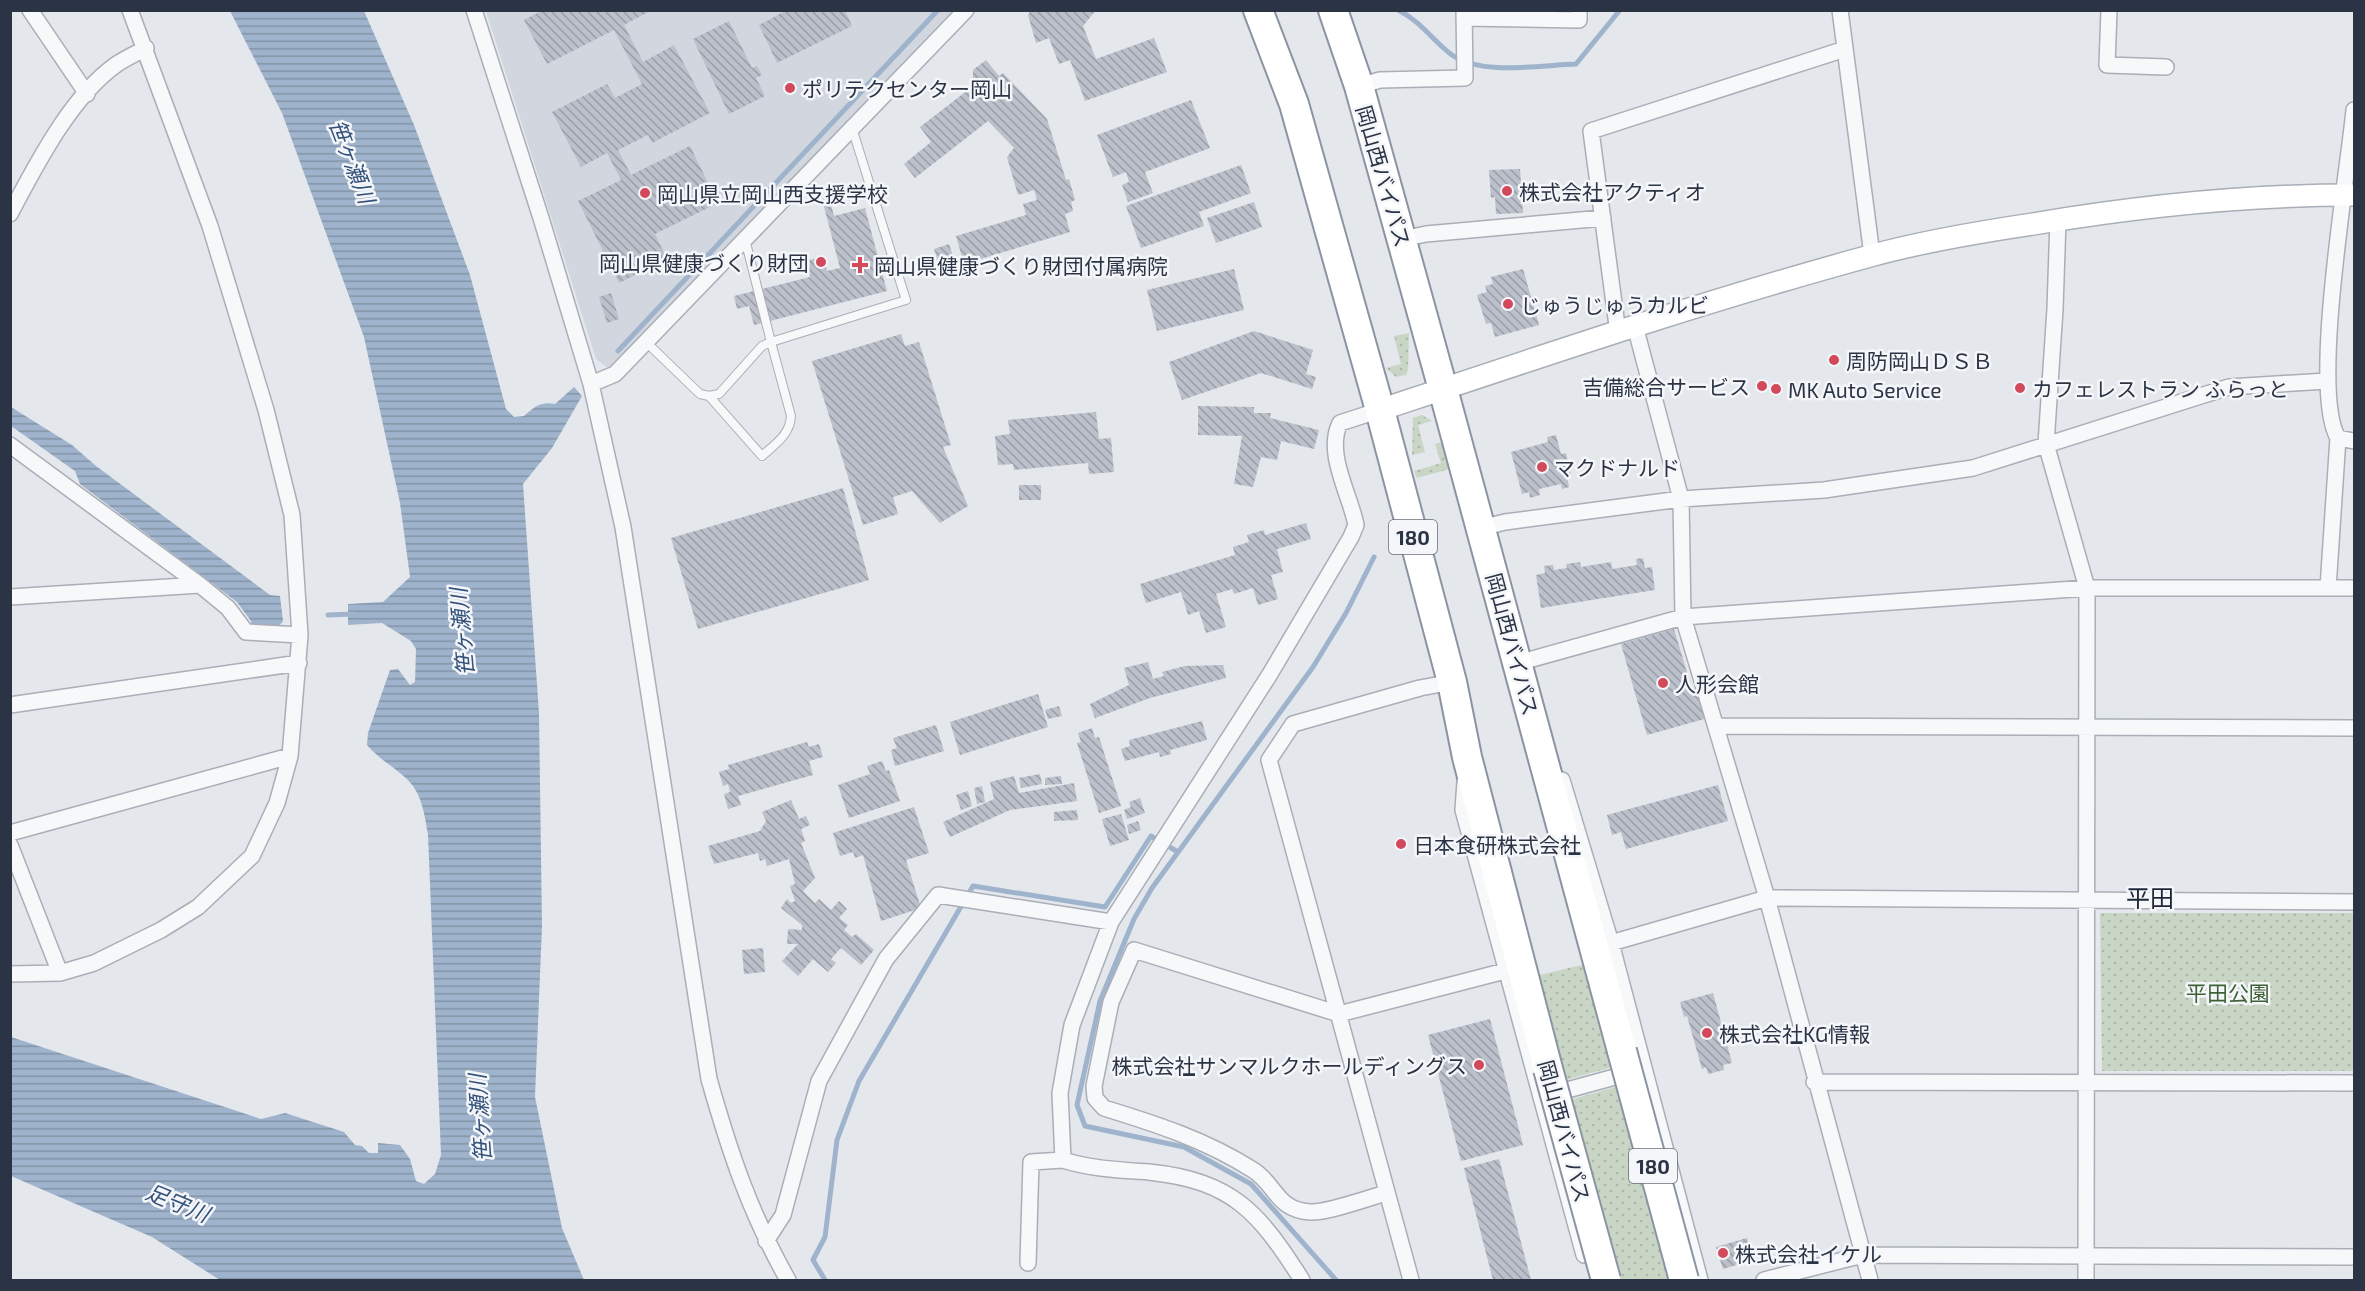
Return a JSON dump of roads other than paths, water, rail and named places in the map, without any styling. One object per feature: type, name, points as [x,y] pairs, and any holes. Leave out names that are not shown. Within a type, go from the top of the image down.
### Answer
[{"type":"highway","name":"岡山西バイパス","points":[[1258,10],[1294,104],[1380,410],[1452,682],[1467,757],[1606,1281]]},
{"type":"highway","name":"岡山西バイパス","points":[[1333,10],[1359,86],[1402,239],[1536,727],[1684,1281]]},
{"type":"street","points":[[30,10],[87,94]]},
{"type":"street","points":[[10,974],[60,973],[94,963],[161,930],[198,907],[252,856],[277,802],[290,756],[300,635],[292,515],[266,410],[210,226],[146,48],[130,10]]},
{"type":"street","points":[[474,10],[538,206],[591,384],[623,527],[709,1079],[732,1162],[766,1241],[788,1281]]},
{"type":"street","points":[[591,384],[615,374],[966,10]]},
{"type":"street","points":[[1359,86],[1380,80],[1465,78],[1464,14],[1578,20],[1579,10]]},
{"type":"street","points":[[1840,10],[1872,255]]},
{"type":"street","points":[[2109,10],[2107,65],[2166,68]]},
{"type":"street","points":[[10,214],[45,149],[87,94],[117,64],[146,48]]},
{"type":"street","points":[[1845,49],[1591,131],[1603,218],[1626,329],[1681,499],[1683,617],[1767,898],[1814,1082],[1870,1281]]},
{"type":"street","points":[[2328,588],[2338,438],[2331,417],[2327,381],[2349,195],[2355,110]]},
{"type":"street","points":[[1063,1160],[1060,1093],[1072,1026],[1112,922],[1270,674],[1356,525],[1335,450],[1334,436],[1340,423],[1626,329],[1872,255],[1965,235],[2149,207],[2236,199],[2349,195]]},
{"type":"street","points":[[1402,239],[1426,234],[1603,218]]},
{"type":"street","points":[[2058,220],[2046,444],[2087,588],[2086,1281]]},
{"type":"street","points":[[1481,528],[1505,522],[1681,499],[1824,490],[1961,470],[2229,387],[2327,381]]},
{"type":"street","points":[[2338,438],[2355,441]]},
{"type":"street","points":[[10,445],[200,585],[228,608],[246,632],[300,635]]},
{"type":"street","points":[[10,597],[200,585]]},
{"type":"street","points":[[1518,663],[1683,617],[2087,588],[2355,588]]},
{"type":"street","points":[[10,705],[299,663]]},
{"type":"street","points":[[1411,1281],[1269,760],[1293,724],[1420,688],[1452,682]]},
{"type":"street","points":[[1716,726],[2355,728]]},
{"type":"street","points":[[1536,727],[1562,780],[1611,943],[1700,1281]]},
{"type":"street","points":[[10,833],[290,756]]},
{"type":"street","points":[[1467,757],[1463,810],[1505,971],[1592,1281]]},
{"type":"street","points":[[10,845],[60,973]]},
{"type":"street","points":[[766,1241],[783,1215],[819,1081],[886,959],[938,895],[1112,922]]},
{"type":"street","points":[[1611,943],[1767,898],[2355,902]]},
{"type":"street","points":[[1386,1193],[1312,1212],[1294,1208],[1282,1203],[1255,1171],[1189,1135],[1104,1108],[1095,1098],[1094,1086],[1112,1002],[1134,950],[1339,1014],[1505,971]]},
{"type":"street","points":[[1540,1097],[1644,1068]]},
{"type":"street","points":[[1814,1082],[2355,1083]]},
{"type":"street","points":[[1028,1263],[1031,1162],[1063,1160],[1080,1166],[1168,1174],[1214,1188],[1232,1197],[1261,1220],[1302,1281]]},
{"type":"street","points":[[1764,1281],[1863,1255],[2355,1257]]},
{"type":"lane","points":[[646,342],[700,394],[709,396],[718,394],[762,346],[906,300],[852,128]]},
{"type":"lane","points":[[709,396],[762,456],[786,434],[790,425],[791,416],[745,239]]},
{"type":"water","points":[[230,11],[364,11],[414,125],[470,275],[506,409],[514,417],[524,416],[538,406],[546,403],[555,404],[574,387],[582,396],[552,448],[523,484],[539,713],[542,926],[535,1097],[562,1228],[584,1280],[220,1280],[152,1237],[11,1176],[11,1037],[261,1119],[285,1113],[344,1132],[355,1145],[362,1146],[369,1153],[378,1153],[378,1143],[400,1145],[410,1159],[416,1181],[424,1184],[435,1174],[441,1155],[426,822],[413,786],[367,745],[368,733],[390,670],[398,669],[410,685],[415,682],[416,649],[411,641],[382,623],[348,625],[348,604],[383,602],[410,577],[400,503],[364,337],[282,113]]},
{"type":"water","points":[[11,407],[72,445],[96,466],[270,595],[280,596],[283,621],[277,629],[272,626],[252,628],[251,621],[237,602],[80,484],[75,471],[11,426]]},
{"type":"waterway","points":[[618,351],[938,10]]},
{"type":"waterway","points":[[1398,10],[1414,20],[1452,55],[1479,65],[1512,68],[1576,64],[1620,10]]},
{"type":"waterway","points":[[1336,1280],[1251,1184],[1184,1147],[1085,1126],[1077,1105],[1100,1001],[1134,919],[1152,888],[1313,667],[1346,613],[1374,557]]},
{"type":"waterway","points":[[328,615],[354,614]]},
{"type":"waterway","points":[[825,1280],[813,1260],[825,1237],[837,1140],[859,1081],[973,886],[1105,907],[1151,836],[1178,852]]},
{"type":"place","name":"ポリテクセンター岡山","points":[[790,88]]},
{"type":"place","name":"株式会社アクティオ","points":[[1507,191]]},
{"type":"place","name":"岡山県立岡山西支援学校","points":[[645,193]]},
{"type":"place","name":"岡山県健康づくり財団","points":[[821,262]]},
{"type":"place","name":"岡山県健康づくり財団付属病院","points":[[860,265]]},
{"type":"place","name":"じゅうじゅうカルビ","points":[[1508,304]]},
{"type":"place","name":"周防岡山ＤＳＢ","points":[[1834,360]]},
{"type":"place","name":"吉備総合サービス","points":[[1762,386]]},
{"type":"place","name":"カフェレストラン ふらっと","points":[[2020,388]]},
{"type":"place","name":"MK Auto Service","points":[[1776,389]]},
{"type":"place","name":"マクドナルド","points":[[1542,467]]},
{"type":"place","name":"人形会館","points":[[1663,683]]},
{"type":"place","name":"日本食研株式会社","points":[[1401,844]]},
{"type":"place","name":"株式会社KG情報","points":[[1707,1033]]},
{"type":"place","name":"株式会社サンマルクホールディングス","points":[[1479,1065]]},
{"type":"place","name":"株式会社イケル","points":[[1723,1253]]},
{"type":"district","name":"平田","points":[[2150,897]]},
{"type":"water label","name":"笹ヶ瀬川","points":[[353,161]]},
{"type":"water label","name":"笹ヶ瀬川","points":[[461,632]]},
{"type":"water label","name":"笹ヶ瀬川","points":[[479,1118]]},
{"type":"water label","name":"足守川","points":[[178,1202]]},
{"type":"park label","name":"平田公園","points":[[2228,992]]}]
